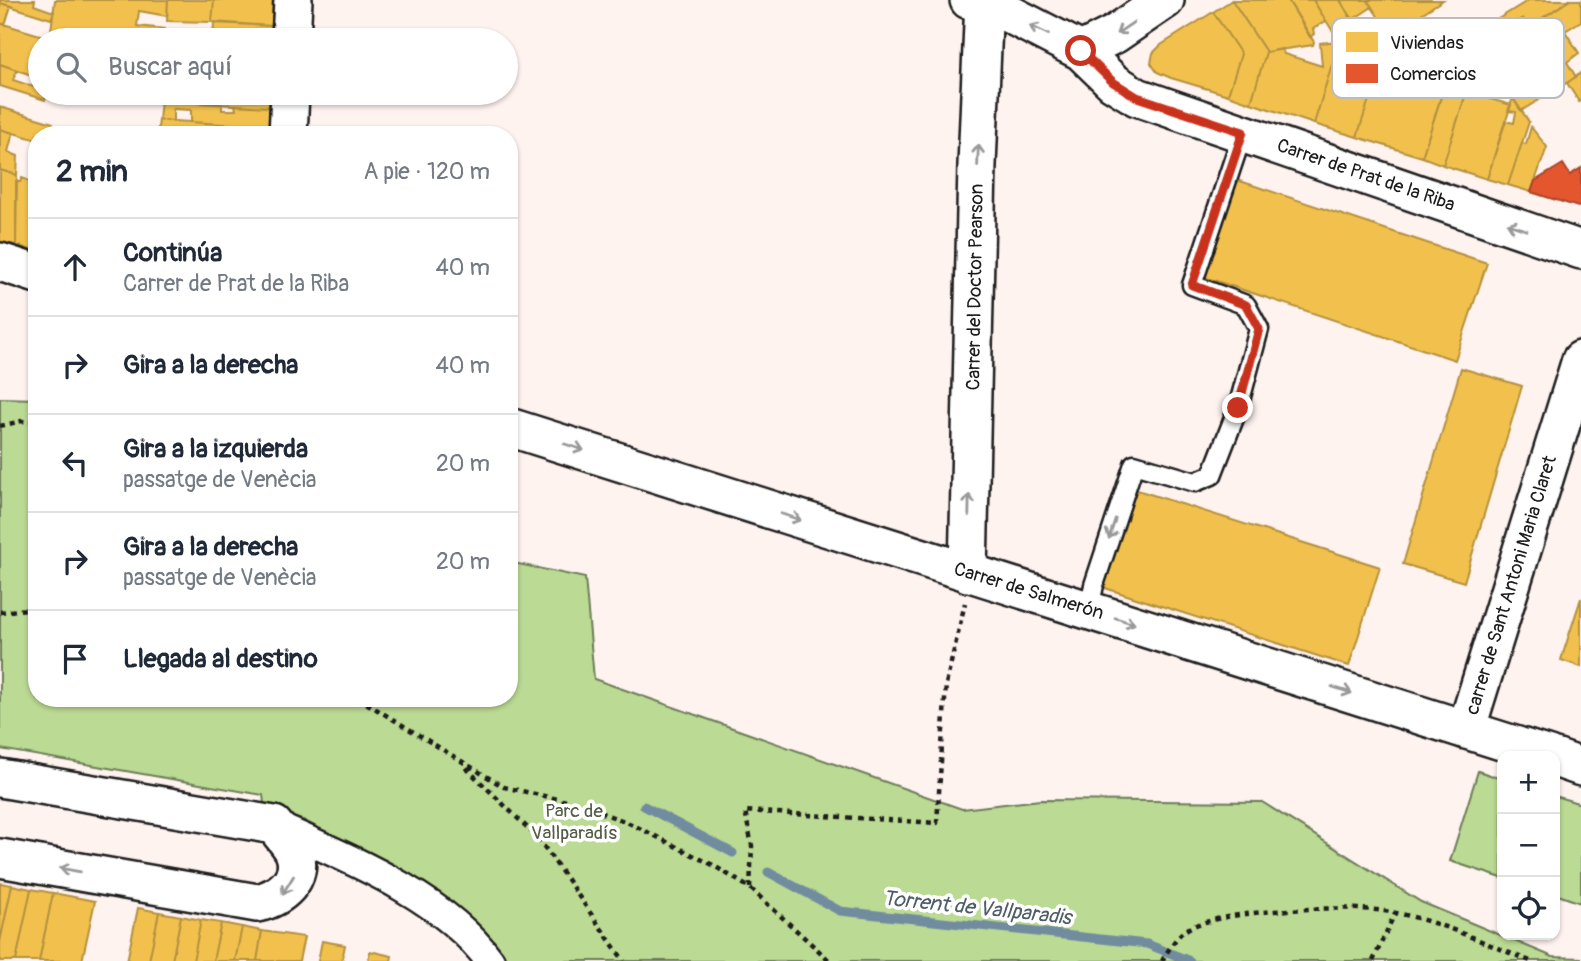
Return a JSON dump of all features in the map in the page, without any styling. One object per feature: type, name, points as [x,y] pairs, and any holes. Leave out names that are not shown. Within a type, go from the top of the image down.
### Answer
[{"type":"street","points":[[292,28],[293,0]]},
{"type":"street","name":"Carrer de Prat de la Riba","points":[[979,0],[1081,51],[1113,82],[1137,97],[1581,250]]},
{"type":"street","name":"Carrer del Doctor Pearson","points":[[968,583],[979,0]]},
{"type":"street","points":[[1081,51],[1115,34],[1166,0]]},
{"type":"street","points":[[288,126],[289,105]]},
{"type":"street","points":[[0,262],[28,271]]},
{"type":"street","name":"carrer de Sant Antoni Maria Claret","points":[[1466,730],[1581,360]]},
{"type":"street","name":"Carrer de Salmerón","points":[[518,430],[968,583],[1089,609],[1533,751]]},
{"type":"street","points":[[1560,760],[1581,767]]},
{"type":"street","points":[[0,778],[274,825],[397,885],[442,912],[478,944],[490,961]]},
{"type":"street","points":[[0,858],[257,903],[281,895],[296,870],[294,852],[274,825]]},
{"type":"lane","points":[[1089,609],[1094,585],[1134,464],[1195,482],[1212,475],[1238,408],[1259,329],[1246,305],[1192,285],[1243,132]]},
{"type":"path","points":[[0,426],[28,421]]},
{"type":"path","points":[[750,888],[752,846],[745,811],[937,823],[946,684],[968,583]]},
{"type":"path","points":[[0,612],[28,609]]},
{"type":"path","points":[[372,707],[504,788],[571,802],[627,822],[711,864],[750,888],[830,961]]},
{"type":"path","points":[[460,762],[538,838],[624,961]]},
{"type":"path","points":[[1164,958],[1184,931],[1231,916],[1322,908],[1383,911],[1424,920],[1530,961]]},
{"type":"path","points":[[1373,961],[1395,913]]},
{"type":"green space","name":"Parc de Vallparadís","points":[[0,398],[28,399],[28,707],[518,707],[518,564],[585,578],[594,679],[962,809],[1040,800],[1262,802],[1421,902],[1497,934],[1497,940],[1512,940],[1553,957],[1581,958],[1581,961],[504,961],[483,935],[363,852],[303,820],[265,811],[263,795],[0,749]]},
{"type":"green space","points":[[1478,771],[1497,777],[1497,876],[1450,861]]},
{"type":"green space","points":[[1560,798],[1581,804],[1581,903],[1560,896]]},
{"type":"building: Viviendas","points":[[0,0],[35,0],[34,5],[54,12],[51,19],[0,3]]},
{"type":"building: Viviendas","points":[[55,0],[168,0],[167,16],[139,11],[137,26],[156,28],[51,28]]},
{"type":"building: Viviendas","points":[[168,0],[214,0],[212,22],[167,21]]},
{"type":"building: Viviendas","points":[[214,0],[273,0],[272,26],[212,22]]},
{"type":"building: Viviendas","points":[[1232,0],[1288,0],[1314,42],[1313,45],[1266,52]]},
{"type":"building: Viviendas","points":[[1232,0],[1266,52],[1251,103],[1228,95],[1241,54],[1213,12]]},
{"type":"building: Viviendas","points":[[1288,0],[1313,0],[1326,21],[1313,29],[1314,34],[1310,37]]},
{"type":"building: Viviendas","points":[[1313,0],[1340,0],[1352,18],[1332,18],[1332,30]]},
{"type":"building: Viviendas","points":[[1340,0],[1367,0],[1372,7],[1351,18]]},
{"type":"building: Viviendas","points":[[1367,0],[1443,0],[1415,18],[1379,18]]},
{"type":"building: Viviendas","points":[[1529,0],[1570,0],[1542,18],[1500,18]]},
{"type":"building: Viviendas","points":[[1570,0],[1581,0],[1581,21],[1564,32],[1564,18],[1543,18]]},
{"type":"building: Viviendas","points":[[0,3],[11,6],[5,25],[0,23]]},
{"type":"building: Viviendas","points":[[1213,12],[1241,54],[1228,95],[1171,78],[1157,72],[1151,63],[1153,53],[1161,45]]},
{"type":"building: Viviendas","points":[[0,23],[28,31],[28,74],[0,64]]},
{"type":"building: Viviendas","points":[[214,23],[272,28],[214,28]]},
{"type":"building: Viviendas","points":[[1564,32],[1579,53],[1567,62],[1576,77],[1564,84]]},
{"type":"building: Viviendas","points":[[1332,42],[1332,64],[1314,124],[1251,103],[1266,52],[1282,49],[1284,54],[1322,66],[1320,43]]},
{"type":"building: Viviendas","points":[[0,64],[17,70],[13,80],[28,85],[28,95],[0,86]]},
{"type":"building: Viviendas","points":[[1332,64],[1332,98],[1369,98],[1357,137],[1314,124]]},
{"type":"building: Viviendas","points":[[1581,73],[1581,100],[1579,102],[1567,83]]},
{"type":"building: Viviendas","points":[[1369,98],[1441,98],[1422,157],[1357,137]]},
{"type":"building: Viviendas","points":[[1440,98],[1465,98],[1443,165],[1422,157]]},
{"type":"building: Viviendas","points":[[1465,98],[1487,98],[1511,105],[1487,179],[1443,165]]},
{"type":"building: Viviendas","points":[[1513,98],[1542,98],[1521,111]]},
{"type":"building: Viviendas","points":[[1513,98],[1529,122],[1508,185],[1487,179],[1505,121],[1514,123],[1516,112],[1508,111]]},
{"type":"building: Viviendas","points":[[160,105],[222,105],[222,110],[236,110],[235,105],[269,107],[269,126],[191,122],[191,110],[173,109],[173,121],[159,120]]},
{"type":"building: Viviendas","points":[[234,105],[269,105],[269,107]]},
{"type":"building: Viviendas","points":[[0,107],[53,123],[52,126],[28,126],[28,137],[0,129]]},
{"type":"building: Viviendas","points":[[159,120],[253,126],[158,126]]},
{"type":"building: Viviendas","points":[[1531,127],[1547,147],[1531,192],[1508,185],[1522,143],[1526,144]]},
{"type":"building: Viviendas","points":[[0,129],[13,133],[8,152],[18,156],[17,175],[0,170]]},
{"type":"building: Viviendas","points":[[0,170],[17,175],[16,245],[12,244],[11,249],[0,245]]},
{"type":"building: Viviendas","points":[[22,178],[28,180],[28,249],[16,245],[16,181],[20,182]]},
{"type":"building: Viviendas","points":[[1237,180],[1487,263],[1455,360],[1204,277]]},
{"type":"building: Viviendas","points":[[1461,368],[1522,386],[1464,582],[1403,564]]},
{"type":"building: Viviendas","points":[[1134,489],[1380,567],[1349,666],[1102,587]]},
{"type":"building: Viviendas","points":[[1581,598],[1581,667],[1561,660]]},
{"type":"building: Viviendas","points":[[0,883],[12,885],[0,942]]},
{"type":"building: Viviendas","points":[[12,885],[31,889],[16,961],[0,961],[0,942]]},
{"type":"building: Viviendas","points":[[31,889],[53,893],[39,961],[16,961]]},
{"type":"building: Viviendas","points":[[53,893],[95,901],[82,961],[39,961]]},
{"type":"building: Viviendas","points":[[138,908],[159,912],[149,961],[127,961]]},
{"type":"building: Viviendas","points":[[159,912],[181,916],[172,961],[149,961]]},
{"type":"building: Viviendas","points":[[181,916],[201,920],[193,961],[172,961]]},
{"type":"building: Viviendas","points":[[201,920],[221,923],[213,961],[193,961]]},
{"type":"building: Viviendas","points":[[221,923],[242,927],[235,961],[213,961]]},
{"type":"building: Viviendas","points":[[242,927],[262,931],[257,961],[235,961]]},
{"type":"building: Viviendas","points":[[262,931],[304,937],[299,961],[257,961]]},
{"type":"building: Viviendas","points":[[322,941],[345,945],[342,961],[318,961]]},
{"type":"building: Viviendas","points":[[370,951],[392,956],[391,961],[368,961]]},
{"type":"building: Comercios","points":[[1563,164],[1570,175],[1581,168],[1581,205],[1578,207],[1531,192],[1535,181]]},
{"type":"waterway","name":"Torrent de Vallparadis","points":[[644,806],[733,853]]},
{"type":"waterway","name":"Torrent de Vallparadis","points":[[768,872],[840,911],[1147,944],[1190,961]]},
{"type":"route","points":[[1081,51],[1113,82],[1137,97],[1243,132],[1192,285],[1246,305],[1259,329],[1238,408]]}]
